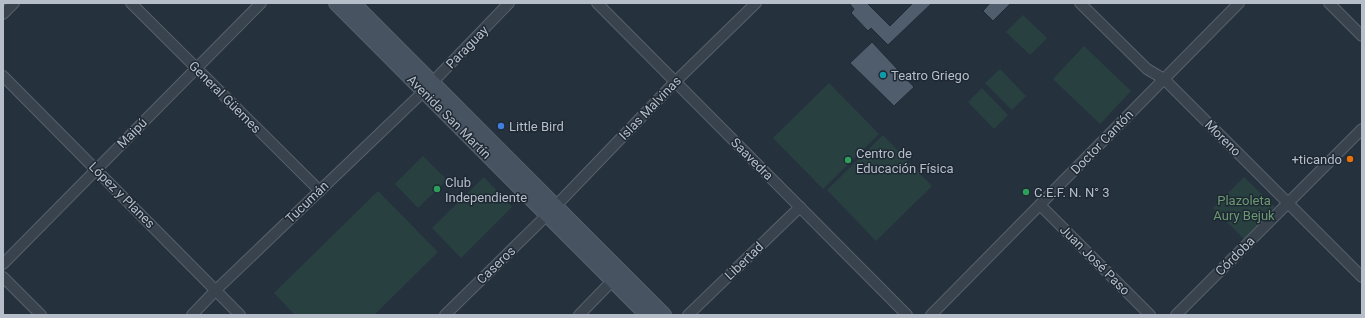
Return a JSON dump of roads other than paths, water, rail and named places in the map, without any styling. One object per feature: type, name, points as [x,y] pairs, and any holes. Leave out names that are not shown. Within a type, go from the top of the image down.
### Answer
[{"type":"main road","name":"Avenida San Martín","points":[[336,3],[428,86]]},
{"type":"main road","name":"Avenida San Martín","points":[[353,3],[428,86],[551,210],[617,276],[664,315]]},
{"type":"main road","name":"Avenida San Martín","points":[[617,276],[647,315]]},
{"type":"street","points":[[3,14],[14,3]]},
{"type":"street","name":"General Güemes","points":[[131,3],[320,191]]},
{"type":"street","name":"Maipú","points":[[3,264],[261,3]]},
{"type":"street","name":"Paraguay","points":[[428,86],[510,3]]},
{"type":"street","name":"Saavedra","points":[[597,3],[907,315]]},
{"type":"street","name":"Islas Malvinas","points":[[551,210],[675,82],[756,3]]},
{"type":"street","name":"Moreno","points":[[1080,3],[1147,68],[1164,79],[1362,277]]},
{"type":"street","name":"Doctor Cantón","points":[[931,315],[1239,3]]},
{"type":"street","points":[[1329,3],[1362,36]]},
{"type":"street","name":"López y Planes","points":[[3,76],[240,315]]},
{"type":"street","name":"Tucumán","points":[[192,315],[216,290],[428,86]]},
{"type":"street","name":"Córdoba","points":[[1176,315],[1362,129]]},
{"type":"street","name":"Juan José Paso","points":[[1040,205],[1150,315]]},
{"type":"street","name":"Libertad","points":[[688,315],[800,207]]},
{"type":"street","name":"Caseros","points":[[446,314],[551,210]]},
{"type":"street","points":[[579,315],[617,276]]},
{"type":"street","points":[[3,277],[41,315]]},
{"type":"place","name":"Teatro Griego","points":[[883,75]]},
{"type":"place","name":"Little Bird","points":[[501,126]]},
{"type":"place","name":"+ticando","points":[[1350,159]]},
{"type":"place","name":"Centro de Educación Física","points":[[848,160]]},
{"type":"place","name":"Club Independiente","points":[[437,189]]},
{"type":"place","name":"C.E.F. N. N° 3","points":[[1026,192]]},
{"type":"park label","name":"Plazoleta Aury Bejuk","points":[[1244,208]]}]
